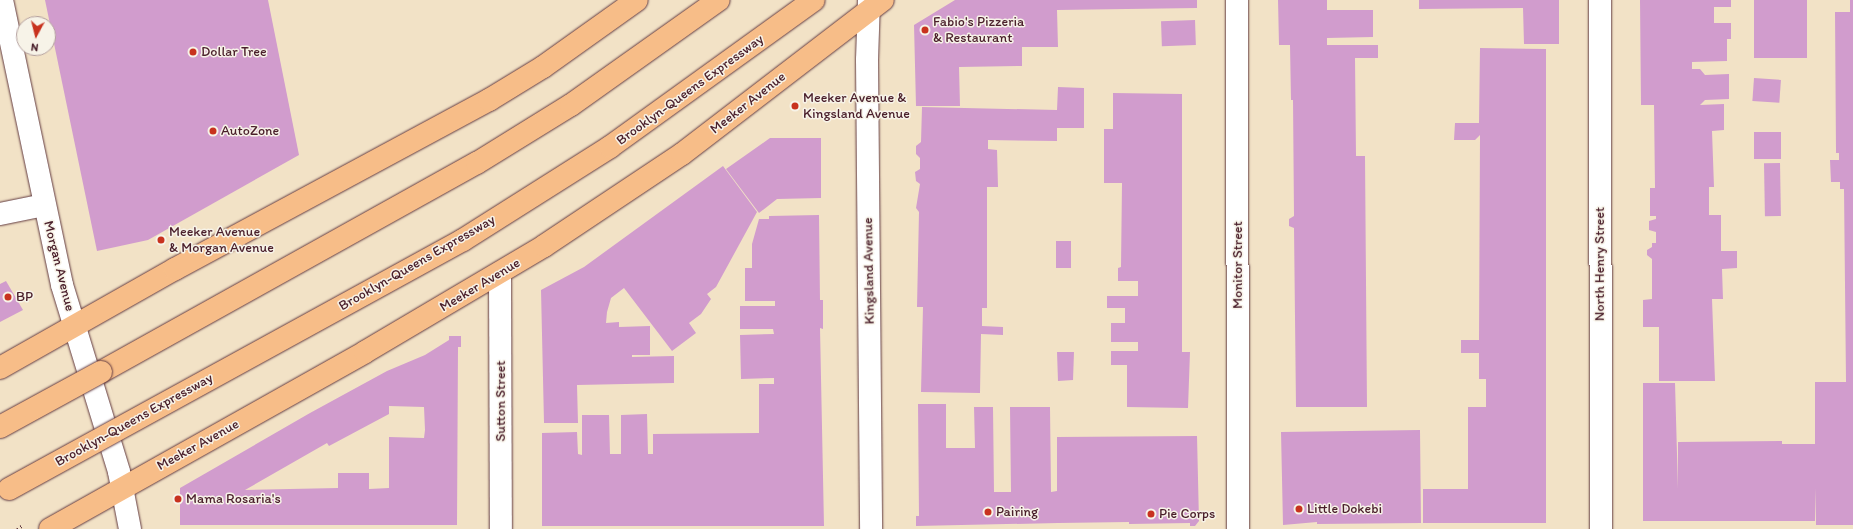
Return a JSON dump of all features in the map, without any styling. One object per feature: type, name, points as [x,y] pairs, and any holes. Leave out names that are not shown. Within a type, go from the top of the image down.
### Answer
[{"type":"main road","points":[[0,368],[176,269],[489,100],[543,67],[637,0]]},
{"type":"main road","points":[[0,427],[478,163],[578,100],[719,0]]},
{"type":"main road","name":"Brooklyn-Queens Expressway","points":[[4,491],[463,240],[610,147],[814,0]]},
{"type":"main road","name":"Meeker Avenue","points":[[50,529],[500,273],[682,154],[870,3]]},
{"type":"street","name":"Morgan Avenue","points":[[2,0],[44,205],[74,327],[122,487],[130,529]]},
{"type":"street","name":"Monitor Street","points":[[1238,0],[1238,529]]},
{"type":"street","name":"North Henry Street","points":[[1600,0],[1601,529]]},
{"type":"street","name":"Kingsland Avenue","points":[[870,3],[871,529]]},
{"type":"street","points":[[0,214],[44,205]]},
{"type":"street","name":"Sutton Street","points":[[500,273],[500,529]]},
{"type":"building","points":[[45,0],[268,0],[299,155],[148,240],[97,251],[56,53],[56,16],[48,16]]},
{"type":"building","points":[[955,0],[1197,0],[1197,8],[1057,10],[1058,47],[1022,47],[1022,66],[959,67],[960,106],[916,106],[914,25]]},
{"type":"building","points":[[1278,0],[1327,0],[1327,10],[1373,10],[1373,37],[1327,38],[1327,45],[1378,45],[1378,58],[1355,58],[1356,156],[1365,156],[1367,407],[1296,407],[1294,228],[1289,226],[1289,219],[1294,216],[1293,100],[1291,100],[1290,45],[1279,45]]},
{"type":"building","points":[[1419,0],[1559,0],[1559,44],[1524,44],[1523,8],[1419,9]]},
{"type":"building","points":[[1640,0],[1731,0],[1731,7],[1714,7],[1714,23],[1731,23],[1731,39],[1727,39],[1727,61],[1692,62],[1692,69],[1700,69],[1705,75],[1729,74],[1729,99],[1705,100],[1700,105],[1724,104],[1724,130],[1712,131],[1714,187],[1709,187],[1709,215],[1721,215],[1721,251],[1737,251],[1737,268],[1722,269],[1723,299],[1712,299],[1715,381],[1659,381],[1659,327],[1643,327],[1643,300],[1652,299],[1652,259],[1647,255],[1647,250],[1652,247],[1652,243],[1656,243],[1656,232],[1649,230],[1649,221],[1656,219],[1656,216],[1650,216],[1650,188],[1655,188],[1654,105],[1641,105]]},
{"type":"building","points":[[1754,0],[1807,0],[1807,58],[1754,58]]},
{"type":"building","points":[[1850,0],[1853,0],[1853,525],[1816,525],[1816,488],[1815,521],[1643,521],[1643,383],[1675,383],[1678,489],[1678,442],[1782,441],[1782,444],[1815,444],[1815,382],[1846,382],[1844,189],[1840,189],[1840,182],[1831,182],[1830,160],[1839,160],[1839,153],[1836,153],[1835,12],[1850,12]]},
{"type":"building","points":[[1195,20],[1196,45],[1162,46],[1161,21]]},
{"type":"building","points":[[1480,48],[1546,49],[1546,523],[1423,523],[1423,489],[1468,489],[1468,407],[1486,407],[1486,379],[1479,379],[1479,353],[1461,353],[1461,340],[1479,340],[1480,135],[1475,140],[1454,140],[1455,123],[1479,123]]},
{"type":"building","points":[[1754,78],[1781,80],[1779,103],[1752,101]]},
{"type":"building","points":[[1058,87],[1084,88],[1084,128],[1057,128],[1057,141],[988,140],[988,149],[997,150],[998,187],[987,187],[987,308],[982,308],[982,326],[1003,327],[1003,335],[981,334],[980,393],[921,392],[923,307],[917,307],[919,212],[916,208],[920,184],[916,181],[915,172],[920,169],[920,158],[916,154],[916,146],[921,142],[922,107],[1057,110]]},
{"type":"building","points":[[1113,93],[1182,94],[1182,352],[1190,352],[1188,408],[1127,407],[1127,365],[1111,365],[1111,351],[1138,351],[1138,342],[1111,342],[1111,323],[1125,323],[1125,308],[1107,308],[1107,296],[1138,296],[1138,281],[1118,281],[1118,268],[1121,267],[1122,183],[1104,183],[1104,129],[1113,129]]},
{"type":"building","points":[[1754,132],[1781,132],[1781,159],[1754,159]]},
{"type":"building","points":[[770,138],[821,138],[821,198],[777,199],[759,213],[726,169]]},
{"type":"building","points":[[1764,163],[1780,163],[1781,216],[1765,216]]},
{"type":"building","points":[[723,166],[757,212],[716,287],[707,294],[711,299],[701,314],[689,323],[696,333],[672,351],[624,288],[611,298],[607,312],[606,323],[619,322],[619,327],[650,326],[650,355],[632,355],[632,357],[674,356],[674,383],[577,385],[578,423],[544,423],[541,290],[584,267]]},
{"type":"building","points":[[819,215],[820,300],[823,300],[823,329],[820,328],[824,526],[542,526],[542,433],[577,432],[578,454],[582,455],[582,415],[609,415],[610,454],[621,454],[621,415],[647,414],[648,454],[653,454],[653,434],[759,433],[759,384],[774,384],[774,378],[741,379],[740,335],[774,334],[773,329],[740,329],[740,306],[775,306],[775,301],[745,301],[745,268],[752,268],[752,244],[759,219],[769,219],[769,216]]},
{"type":"building","points":[[1056,241],[1071,241],[1071,268],[1056,268]]},
{"type":"building","name":"BP","points":[[6,281],[23,310],[0,322],[0,284]]},
{"type":"building","points":[[449,336],[461,336],[461,347],[458,347],[457,525],[180,525],[180,488],[310,413],[387,371],[425,355],[449,340]],"holes":[[[389,406],[424,407],[424,438],[389,437],[389,488],[369,489],[369,473],[338,473],[338,488],[245,490],[327,443],[329,446],[389,414]]]},
{"type":"building","points":[[1057,352],[1074,352],[1073,380],[1058,381]]},
{"type":"building","points":[[918,404],[946,404],[946,448],[975,448],[974,407],[993,407],[994,492],[1011,492],[1010,407],[1050,407],[1051,492],[1057,491],[1057,437],[1197,436],[1199,521],[1195,526],[1190,526],[1190,523],[1129,524],[1129,522],[916,526],[916,516],[919,516]]},
{"type":"building","points":[[1420,430],[1421,523],[1317,524],[1317,522],[1283,525],[1281,432]]},
{"type":"place","name":"Fabio's Pizzeria & Restaurant","points":[[925,30]]},
{"type":"place","name":"Dollar Tree","points":[[193,52]]},
{"type":"place","name":"Meeker Avenue & Kingsland Avenue","points":[[795,106]]},
{"type":"place","name":"AutoZone","points":[[213,131]]},
{"type":"place","name":"Meeker Avenue & Morgan Avenue","points":[[161,240]]},
{"type":"place","name":"BP","points":[[8,297]]},
{"type":"place","name":"Mama Rosaria's","points":[[178,499]]},
{"type":"place","name":"Little Dokebi","points":[[1299,509]]},
{"type":"place","name":"Pairing","points":[[988,512]]},
{"type":"place","name":"Pie Corps","points":[[1151,514]]}]
